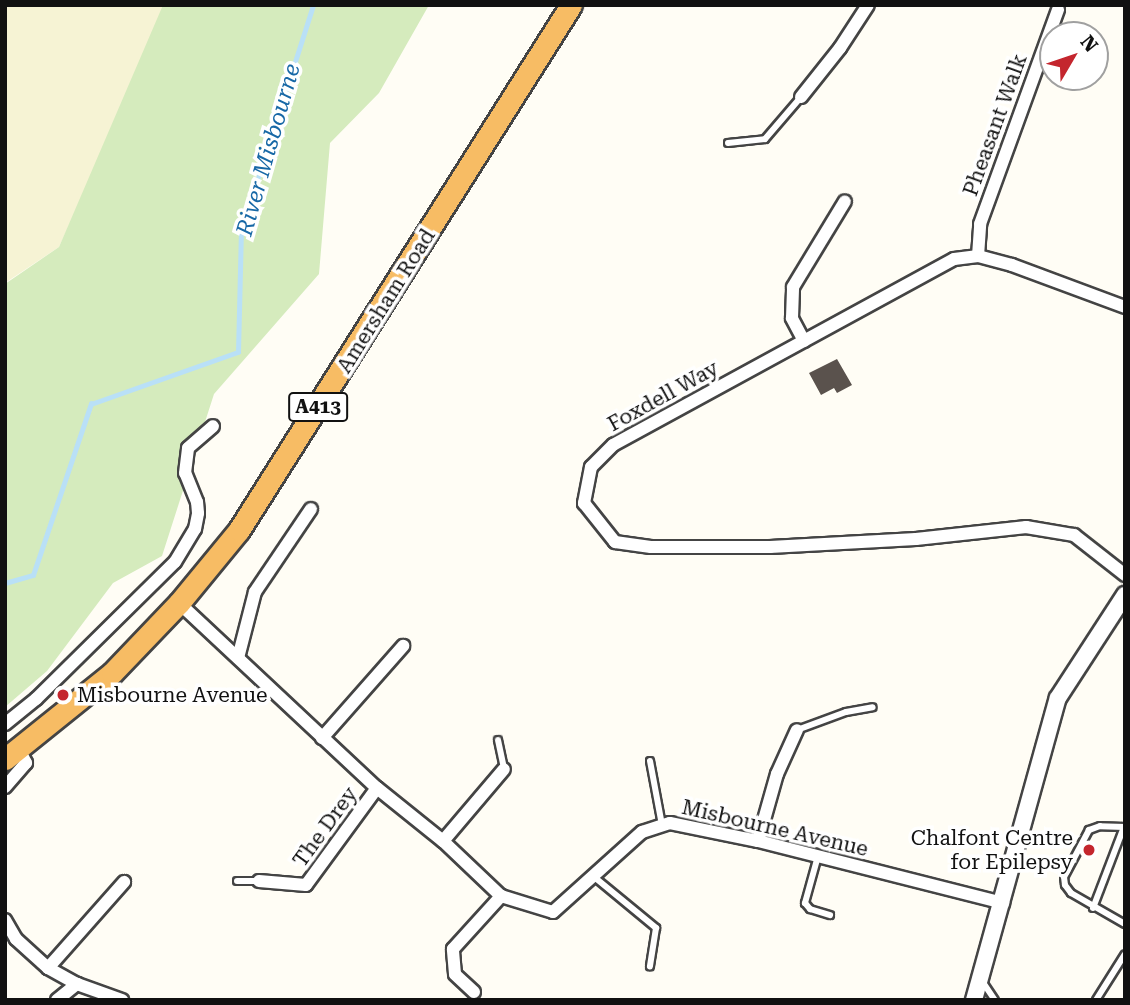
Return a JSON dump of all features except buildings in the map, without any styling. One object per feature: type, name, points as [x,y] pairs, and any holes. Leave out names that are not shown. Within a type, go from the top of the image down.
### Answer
[{"type":"highway","name":"Amersham Road","points":[[12,754],[112,673],[179,603],[239,530],[571,5]]},
{"type":"street","points":[[801,97],[840,48],[868,5]]},
{"type":"street","name":"Pheasant Walk","points":[[978,256],[979,224],[1058,10]]},
{"type":"street","points":[[804,341],[792,318],[793,287],[845,201]]},
{"type":"street","points":[[978,256],[1064,283],[1125,307]]},
{"type":"street","name":"Foxdell Way","points":[[978,256],[954,259],[613,445],[592,467],[584,503],[615,542],[651,547],[770,547],[916,539],[1026,527],[1074,535],[1125,575]]},
{"type":"street","points":[[5,724],[36,699],[174,562],[195,529],[198,513],[197,502],[184,473],[188,448],[214,426]]},
{"type":"street","points":[[238,659],[255,592],[312,509]]},
{"type":"street","points":[[974,1000],[1058,698],[1125,595]]},
{"type":"street","name":"Misbourne Avenue","points":[[179,603],[377,789],[443,841],[501,896],[553,912],[642,832],[670,823],[758,841],[1003,903]]},
{"type":"street","points":[[322,738],[403,646]]},
{"type":"street","points":[[758,841],[777,774],[797,730]]},
{"type":"street","points":[[5,787],[26,763],[12,754]]},
{"type":"street","points":[[443,841],[504,769]]},
{"type":"street","name":"The Drey","points":[[259,881],[306,885],[377,789]]},
{"type":"street","points":[[48,968],[124,882]]},
{"type":"street","points":[[474,992],[455,974],[453,949],[501,896]]},
{"type":"street","points":[[5,920],[16,939],[48,968],[78,984],[122,1000]]},
{"type":"street","points":[[57,1000],[78,984]]},
{"type":"lane","points":[[728,143],[765,139],[801,97]]},
{"type":"lane","points":[[797,730],[846,712],[873,706]]},
{"type":"lane","points":[[498,740],[504,769]]},
{"type":"lane","points":[[650,761],[662,825]]},
{"type":"lane","points":[[1093,908],[1124,827],[1100,826],[1089,830],[1064,877],[1065,885],[1071,893],[1093,908],[1125,924]]},
{"type":"lane","points":[[818,856],[805,903],[810,909],[830,915]]},
{"type":"lane","points":[[593,876],[656,928],[650,967]]},
{"type":"lane","points":[[237,881],[259,881]]},
{"type":"lane","points":[[1096,1000],[1125,954]]},
{"type":"lane","points":[[981,981],[995,1000]]},
{"type":"shaded area","points":[[5,5],[169,5],[59,247],[5,283]]},
{"type":"green space","points":[[163,5],[429,5],[379,93],[330,143],[319,274],[214,394],[162,556],[113,583],[47,671],[5,707],[5,284],[59,247]]},
{"type":"waterway","name":"River Misbourne","points":[[5,583],[33,575],[91,404],[238,352],[241,231],[313,5]]},
{"type":"place","name":"Misbourne Avenue","points":[[63,695]]},
{"type":"place","name":"Chalfont Centre for Epilepsy","points":[[1089,850]]}]
